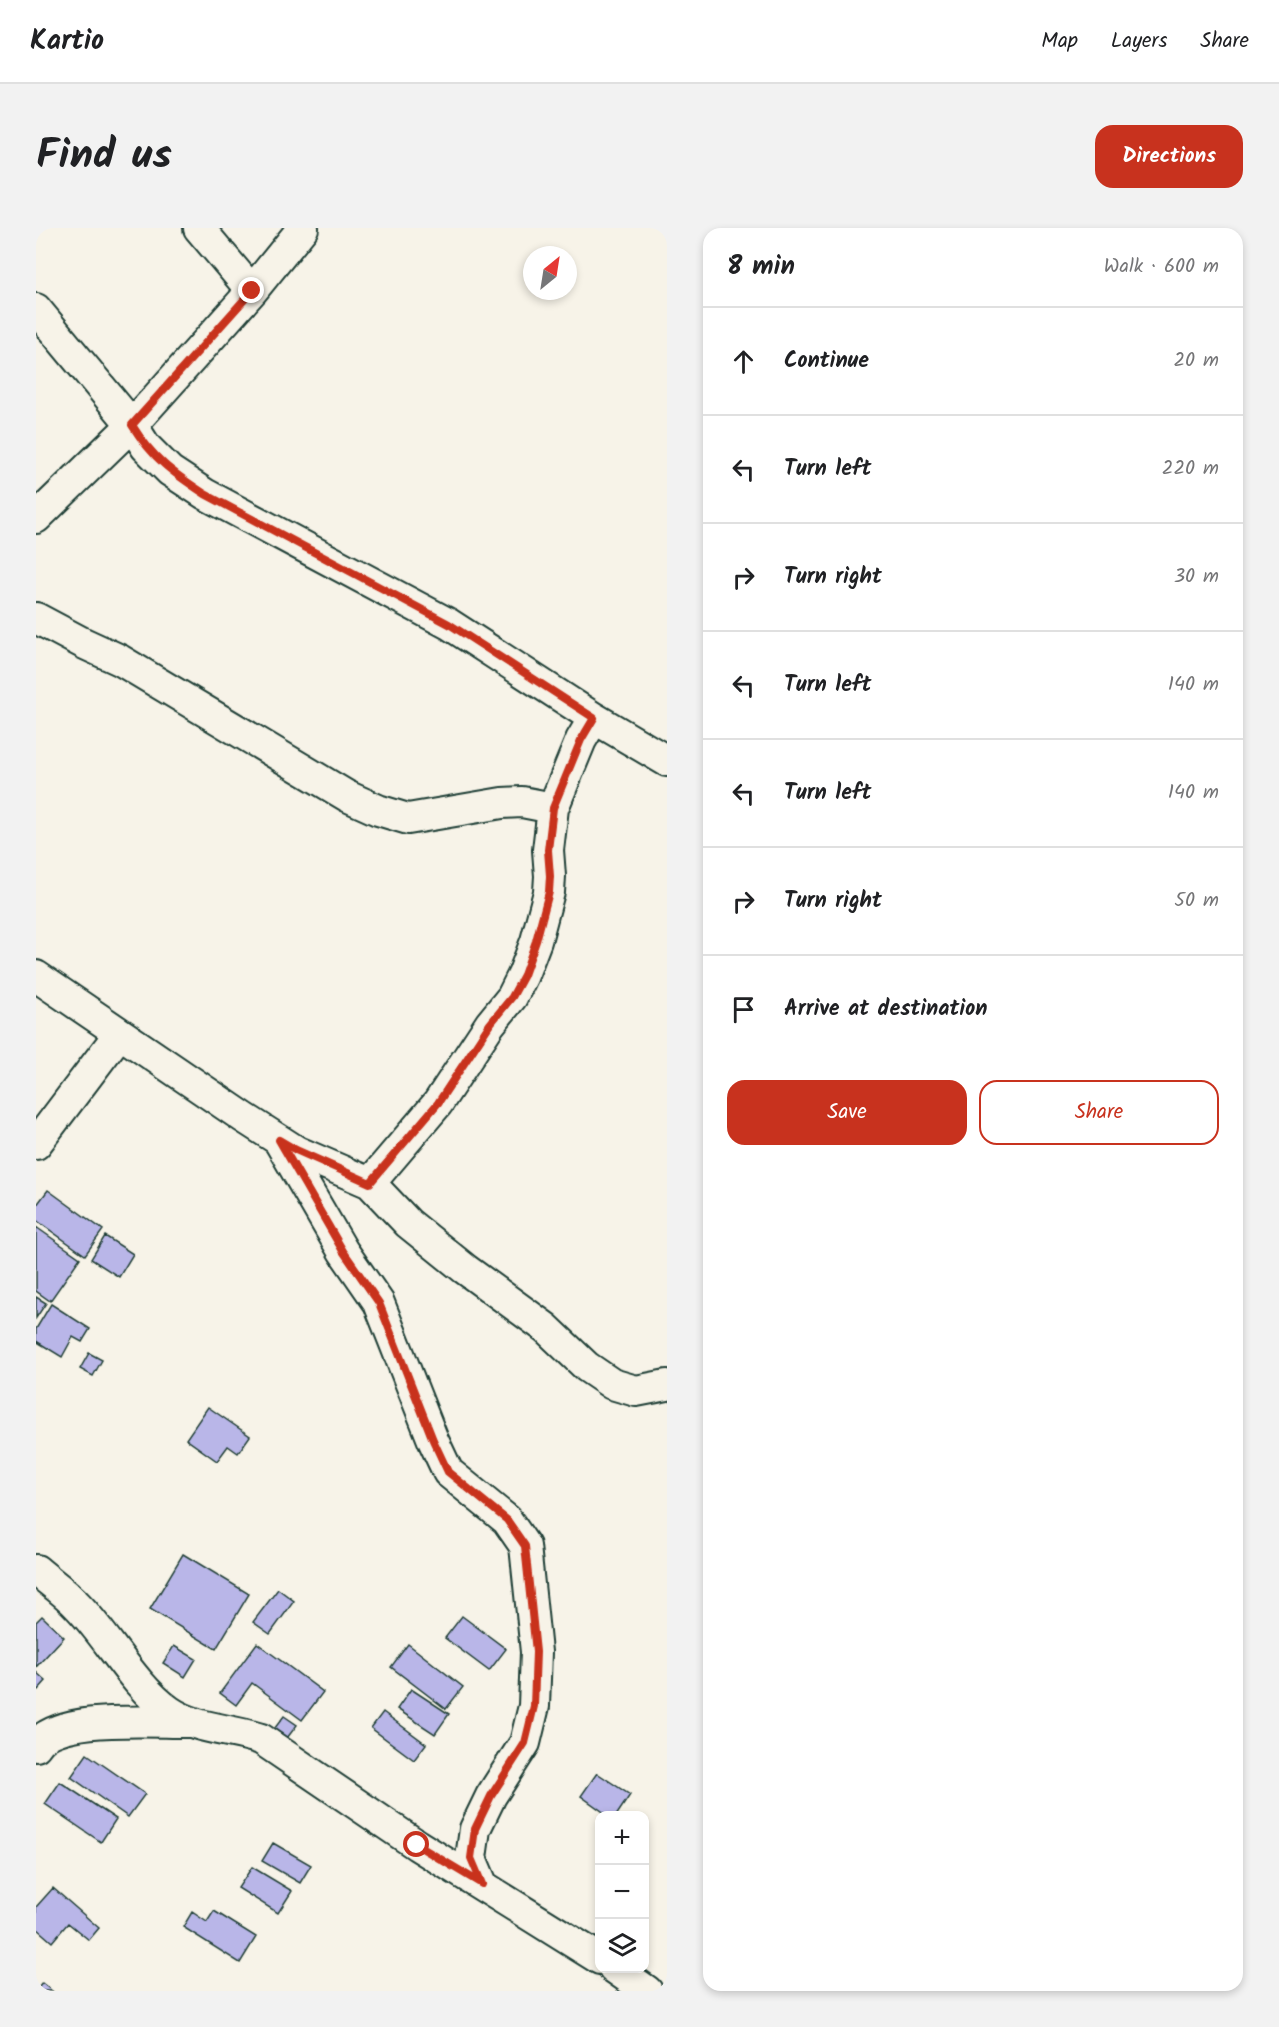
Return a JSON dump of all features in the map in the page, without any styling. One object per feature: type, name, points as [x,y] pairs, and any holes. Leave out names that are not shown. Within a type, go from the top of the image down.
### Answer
[{"type":"street","points":[[199,228],[252,291]]},
{"type":"street","points":[[36,518],[132,425],[252,291],[303,228]]},
{"type":"street","points":[[36,309],[132,425],[146,447],[170,471],[205,494],[449,624],[594,718],[667,761]]},
{"type":"street","points":[[36,618],[120,660],[347,796],[378,810],[408,819],[502,803],[522,802],[553,808]]},
{"type":"street","points":[[370,1183],[438,1103],[490,1024],[512,997],[524,975],[549,892],[548,850],[553,808],[581,740],[594,718]]},
{"type":"street","points":[[36,976],[279,1140],[370,1183],[408,1223],[465,1269],[546,1328],[587,1367],[612,1384],[636,1391],[667,1385]]},
{"type":"street","points":[[36,1144],[119,1034]]},
{"type":"street","points":[[279,1140],[343,1251],[379,1303],[448,1472],[507,1520],[525,1546],[536,1652],[534,1706],[525,1743],[491,1796],[475,1829],[471,1858],[482,1884]]},
{"type":"street","points":[[36,1570],[78,1606],[145,1688],[169,1711],[191,1722]]},
{"type":"street","points":[[36,1746],[60,1728],[90,1723],[191,1722],[261,1738],[417,1845],[595,1956]]},
{"type":"street","points":[[621,1973],[647,1991]]},
{"type":"building","points":[[48,1190],[103,1230],[85,1255],[36,1220],[36,1206]]},
{"type":"building","points":[[36,1227],[80,1258],[50,1301],[36,1291]]},
{"type":"building","points":[[105,1236],[133,1254],[119,1277],[91,1259]]},
{"type":"building","points":[[36,1297],[46,1303],[36,1318]]},
{"type":"building","points":[[51,1304],[90,1329],[82,1342],[73,1337],[62,1357],[36,1341],[36,1329]]},
{"type":"building","points":[[89,1353],[102,1360],[93,1376],[80,1369]]},
{"type":"building","points":[[208,1407],[250,1436],[238,1453],[228,1446],[217,1461],[186,1439]]},
{"type":"building","points":[[183,1554],[249,1594],[216,1649],[150,1609]]},
{"type":"building","points":[[278,1589],[294,1601],[270,1634],[253,1622]]},
{"type":"building","points":[[42,1616],[64,1637],[36,1667],[36,1622]]},
{"type":"building","points":[[462,1616],[506,1649],[489,1671],[445,1638]]},
{"type":"building","points":[[257,1643],[323,1692],[302,1720],[252,1683],[236,1705],[220,1693]]},
{"type":"building","points":[[408,1644],[463,1687],[446,1709],[391,1667]]},
{"type":"building","points":[[174,1646],[196,1659],[185,1677],[163,1663]]},
{"type":"building","points":[[36,1672],[46,1681],[38,1690],[36,1688]]},
{"type":"building","points":[[411,1689],[449,1714],[435,1734],[397,1709]]},
{"type":"building","points":[[383,1712],[426,1744],[414,1760],[371,1728]]},
{"type":"building","points":[[284,1716],[297,1725],[284,1742],[271,1733]]},
{"type":"building","points":[[87,1754],[145,1794],[128,1817],[71,1777]]},
{"type":"building","points":[[597,1773],[630,1795],[619,1811],[602,1811],[581,1796]]},
{"type":"building","points":[[60,1782],[116,1819],[101,1842],[45,1804]]},
{"type":"building","points":[[273,1843],[311,1865],[300,1883],[262,1861]]},
{"type":"building","points":[[252,1867],[292,1891],[278,1913],[238,1888]]},
{"type":"building","points":[[53,1888],[99,1928],[89,1940],[68,1923],[52,1942],[36,1928],[36,1907]]},
{"type":"building","points":[[214,1911],[256,1937],[240,1963],[183,1927],[192,1912],[207,1922]]},
{"type":"building","points":[[42,1983],[52,1991],[36,1991]]},
{"type":"route","points":[[252,291],[132,425],[146,447],[170,471],[205,494],[449,624],[594,718],[581,740],[553,808],[548,850],[549,892],[524,975],[512,997],[490,1024],[438,1103],[370,1183],[279,1140],[343,1251],[379,1303],[448,1472],[507,1520],[525,1546],[536,1652],[534,1706],[525,1743],[491,1796],[475,1829],[471,1858],[482,1884],[417,1845]]}]
